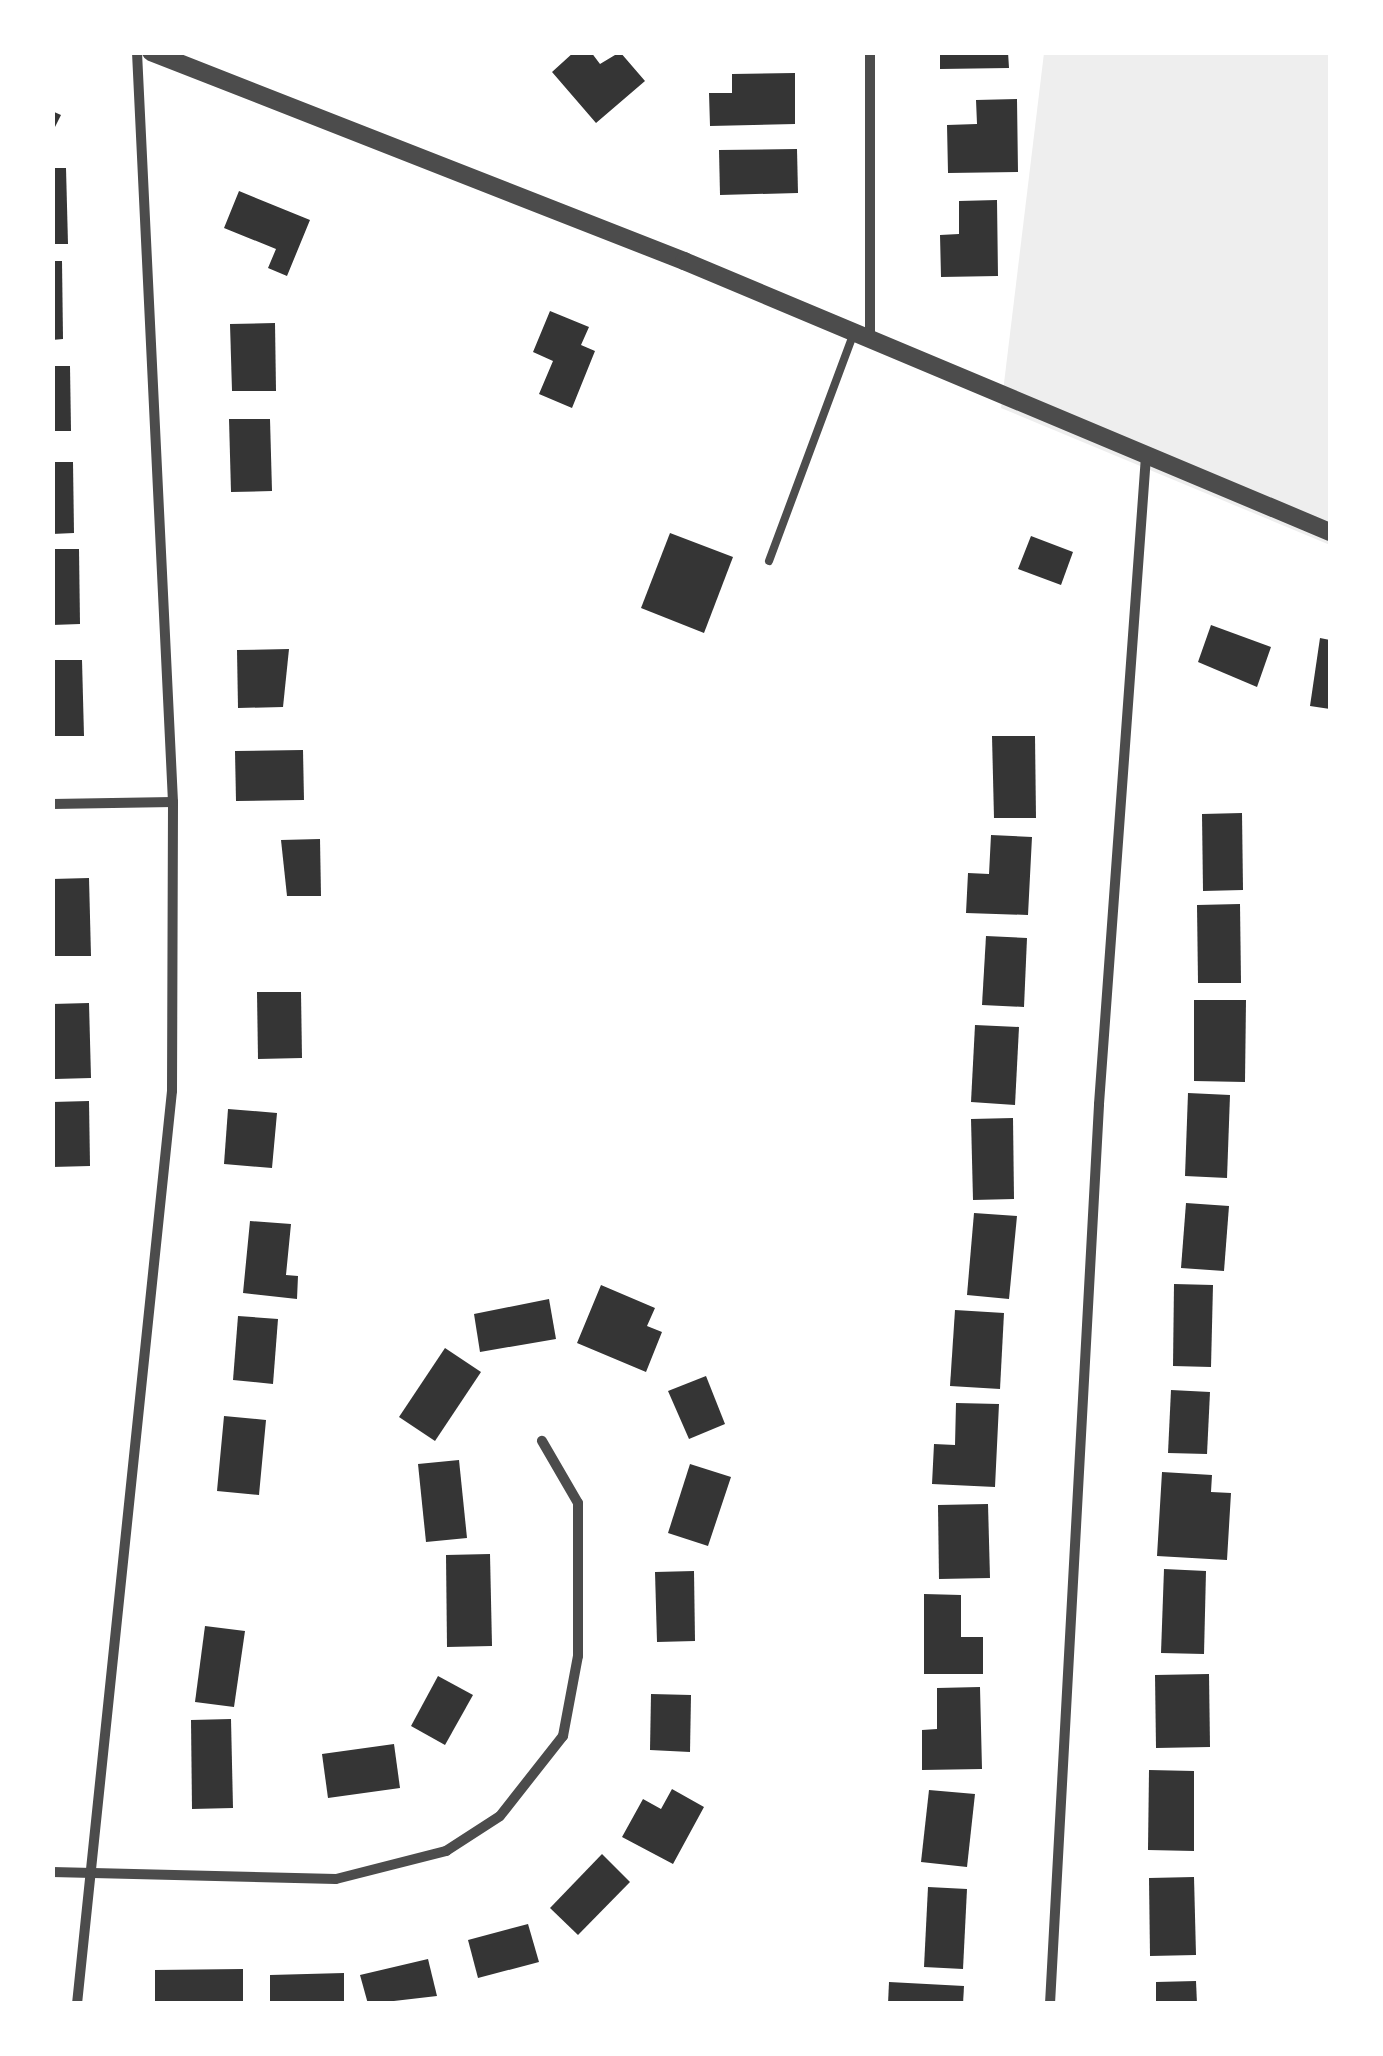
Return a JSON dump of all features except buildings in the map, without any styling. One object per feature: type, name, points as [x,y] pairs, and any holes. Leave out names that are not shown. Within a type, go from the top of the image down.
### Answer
[{"type":"street","points":[[77,2004],[172,1091],[174,802],[137,52]]},
{"type":"street","points":[[151,52],[862,336],[1330,532]]},
{"type":"street","points":[[862,336],[870,52]]},
{"type":"street","points":[[1050,2004],[1096,1164],[1146,456]]},
{"type":"street","points":[[52,804],[174,802]]},
{"type":"street","points":[[52,1872],[336,1879],[446,1851],[500,1816],[563,1736],[578,1656],[578,1503],[542,1441]]},
{"type":"lane","points":[[769,561],[862,336]]},
{"type":"shaded area","points":[[1044,53],[1330,53],[1330,545],[1001,408]]}]
